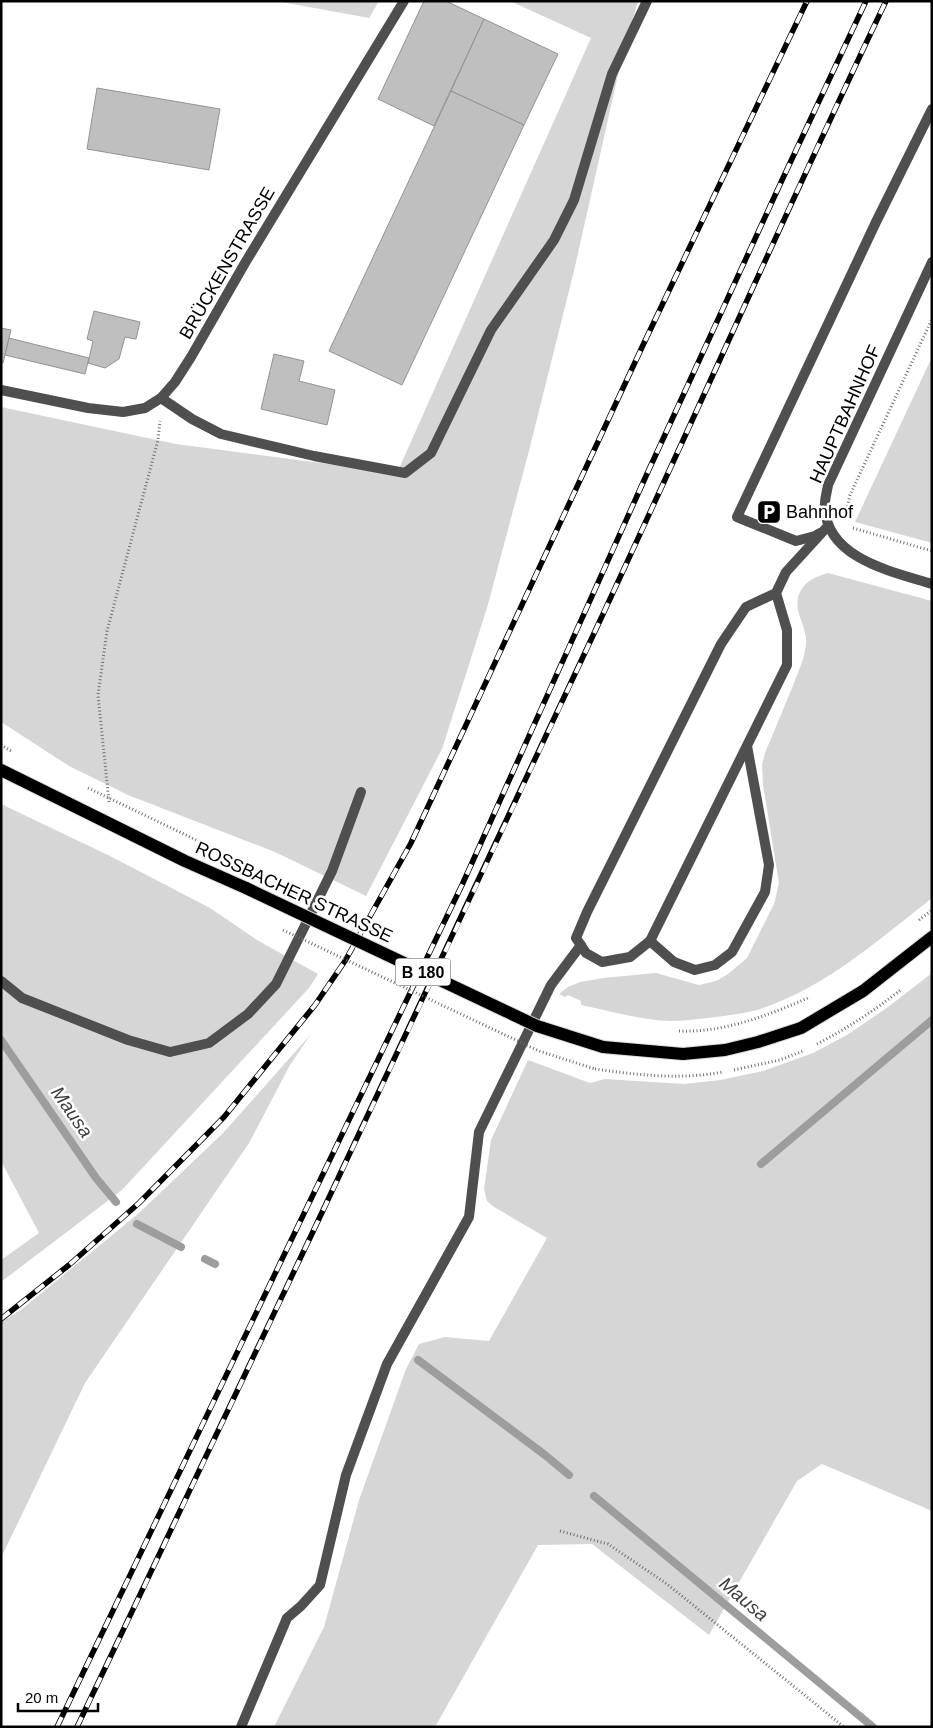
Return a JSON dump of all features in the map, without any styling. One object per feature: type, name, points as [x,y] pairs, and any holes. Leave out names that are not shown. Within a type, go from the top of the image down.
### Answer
[{"type":"main road","name":"ROSSBACHER STRASSE","points":[[1,770],[112,825],[537,1026],[603,1047],[683,1054],[725,1050],[801,1028],[863,992],[932,937]]},
{"type":"street","name":"BRÜCKENSTRASSE","points":[[1,390],[88,408],[123,412],[145,408],[161,398],[175,382],[191,357],[245,263],[404,1]]},
{"type":"street","points":[[161,398],[192,419],[221,434],[314,456],[405,474],[432,453],[491,330],[554,240],[574,200],[612,74],[647,1]]},
{"type":"street","points":[[828,526],[815,536],[796,541],[737,517],[876,222],[932,109]]},
{"type":"street","name":"HAUPTBAHNHOF","points":[[828,526],[825,508],[828,485],[932,262]]},
{"type":"street","points":[[828,526],[853,554],[874,566],[932,584]]},
{"type":"street","points":[[776,593],[787,630],[787,665],[650,941],[630,957],[602,962],[586,953],[576,938],[587,912],[720,644],[746,607],[776,593],[786,572],[828,526]]},
{"type":"street","points":[[650,941],[674,962],[695,970],[715,965],[732,952],[765,892],[769,865],[747,746]]},
{"type":"street","points":[[1,981],[22,998],[128,1040],[170,1052],[209,1042],[248,1014],[276,984],[332,871],[361,792]]},
{"type":"street","points":[[241,1727],[287,1618],[320,1585],[346,1475],[387,1364],[470,1217],[479,1132],[551,985],[581,945]]},
{"type":"path","points":[[845,514],[850,495],[932,319]]},
{"type":"path","points":[[112,825],[98,695],[99,686],[106,631],[158,440],[161,398]]},
{"type":"path","points":[[849,527],[932,551]]},
{"type":"path","points":[[1,745],[17,754]]},
{"type":"path","points":[[84,786],[246,864]]},
{"type":"path","points":[[917,921],[932,910]]},
{"type":"path","points":[[676,1031],[721,1027],[750,1021],[813,996]]},
{"type":"path","points":[[560,1530],[608,1544],[667,1584],[844,1727]]},
{"type":"shaded area","points":[[276,1],[379,1],[369,18]]},
{"type":"shaded area","points":[[510,1],[638,1],[624,48],[574,271],[487,608],[442,749],[366,896],[275,852],[128,795],[69,766],[1,722],[1,407],[176,444],[397,473],[591,38]]},
{"type":"shaded area","points":[[932,357],[932,543],[855,522]]},
{"type":"shaded area","points":[[828,573],[932,601],[932,898],[870,947],[827,977],[782,1001],[757,1010],[708,1018],[675,1021],[659,1020],[581,1005],[581,1001],[568,995],[565,997],[559,994],[568,987],[580,982],[656,973],[699,985],[716,981],[728,974],[747,958],[774,904],[779,883],[763,785],[762,765],[804,655],[806,637],[797,605],[800,592],[812,580]]},
{"type":"shaded area","points":[[1,804],[108,855],[210,908],[257,940],[318,974],[309,988],[122,1190],[1,1282],[1,1260],[39,1233],[1,1161]]},
{"type":"shaded area","points":[[932,973],[932,1511],[822,1464],[797,1481],[709,1635],[592,1544],[538,1545],[435,1727],[274,1727],[324,1627],[359,1500],[406,1369],[419,1344],[445,1337],[489,1341],[547,1238],[494,1207],[487,1201],[484,1189],[491,1140],[528,1060],[590,1083],[605,1079],[684,1084],[720,1080],[763,1071],[813,1053],[847,1035],[888,1007]]},
{"type":"shaded area","points":[[311,1034],[290,1065],[249,1143],[85,1383],[1,1558],[1,1322],[22,1309],[139,1213],[223,1133]]},
{"type":"building","points":[[424,1],[446,1],[484,19],[434,126],[378,99]]},
{"type":"building","points":[[484,19],[558,54],[524,125],[451,91]]},
{"type":"building","points":[[97,88],[220,109],[209,170],[87,149]]},
{"type":"building","points":[[451,91],[524,125],[402,385],[329,351]]},
{"type":"building","points":[[94,311],[140,322],[136,339],[125,337],[119,359],[105,368],[88,363],[93,341],[87,339]]},
{"type":"building","points":[[1,328],[11,330],[3,363],[1,363]]},
{"type":"building","points":[[9,338],[89,358],[85,374],[5,355]]},
{"type":"building","points":[[274,354],[304,361],[299,381],[335,390],[327,425],[261,409]]},
{"type":"waterway","points":[[761,1164],[932,1020]]},
{"type":"waterway","name":"Mausa","points":[[1,1040],[96,1178],[116,1202]]},
{"type":"waterway","name":"Mausa","points":[[137,1224],[181,1247]]},
{"type":"waterway","name":"Mausa","points":[[205,1259],[215,1264]]},
{"type":"waterway","name":"Mausa","points":[[418,1360],[569,1475]]},
{"type":"waterway","name":"Mausa","points":[[594,1496],[873,1727]]},
{"type":"railway","points":[[1,1319],[69,1265],[139,1203],[224,1117],[315,1005],[345,961],[411,843],[644,343],[807,1]]},
{"type":"railway","points":[[57,1727],[462,885],[646,476],[866,1]]},
{"type":"railway","points":[[77,1727],[468,903],[886,1]]},
{"type":"place","name":"Bahnhof","points":[[769,512]]}]
